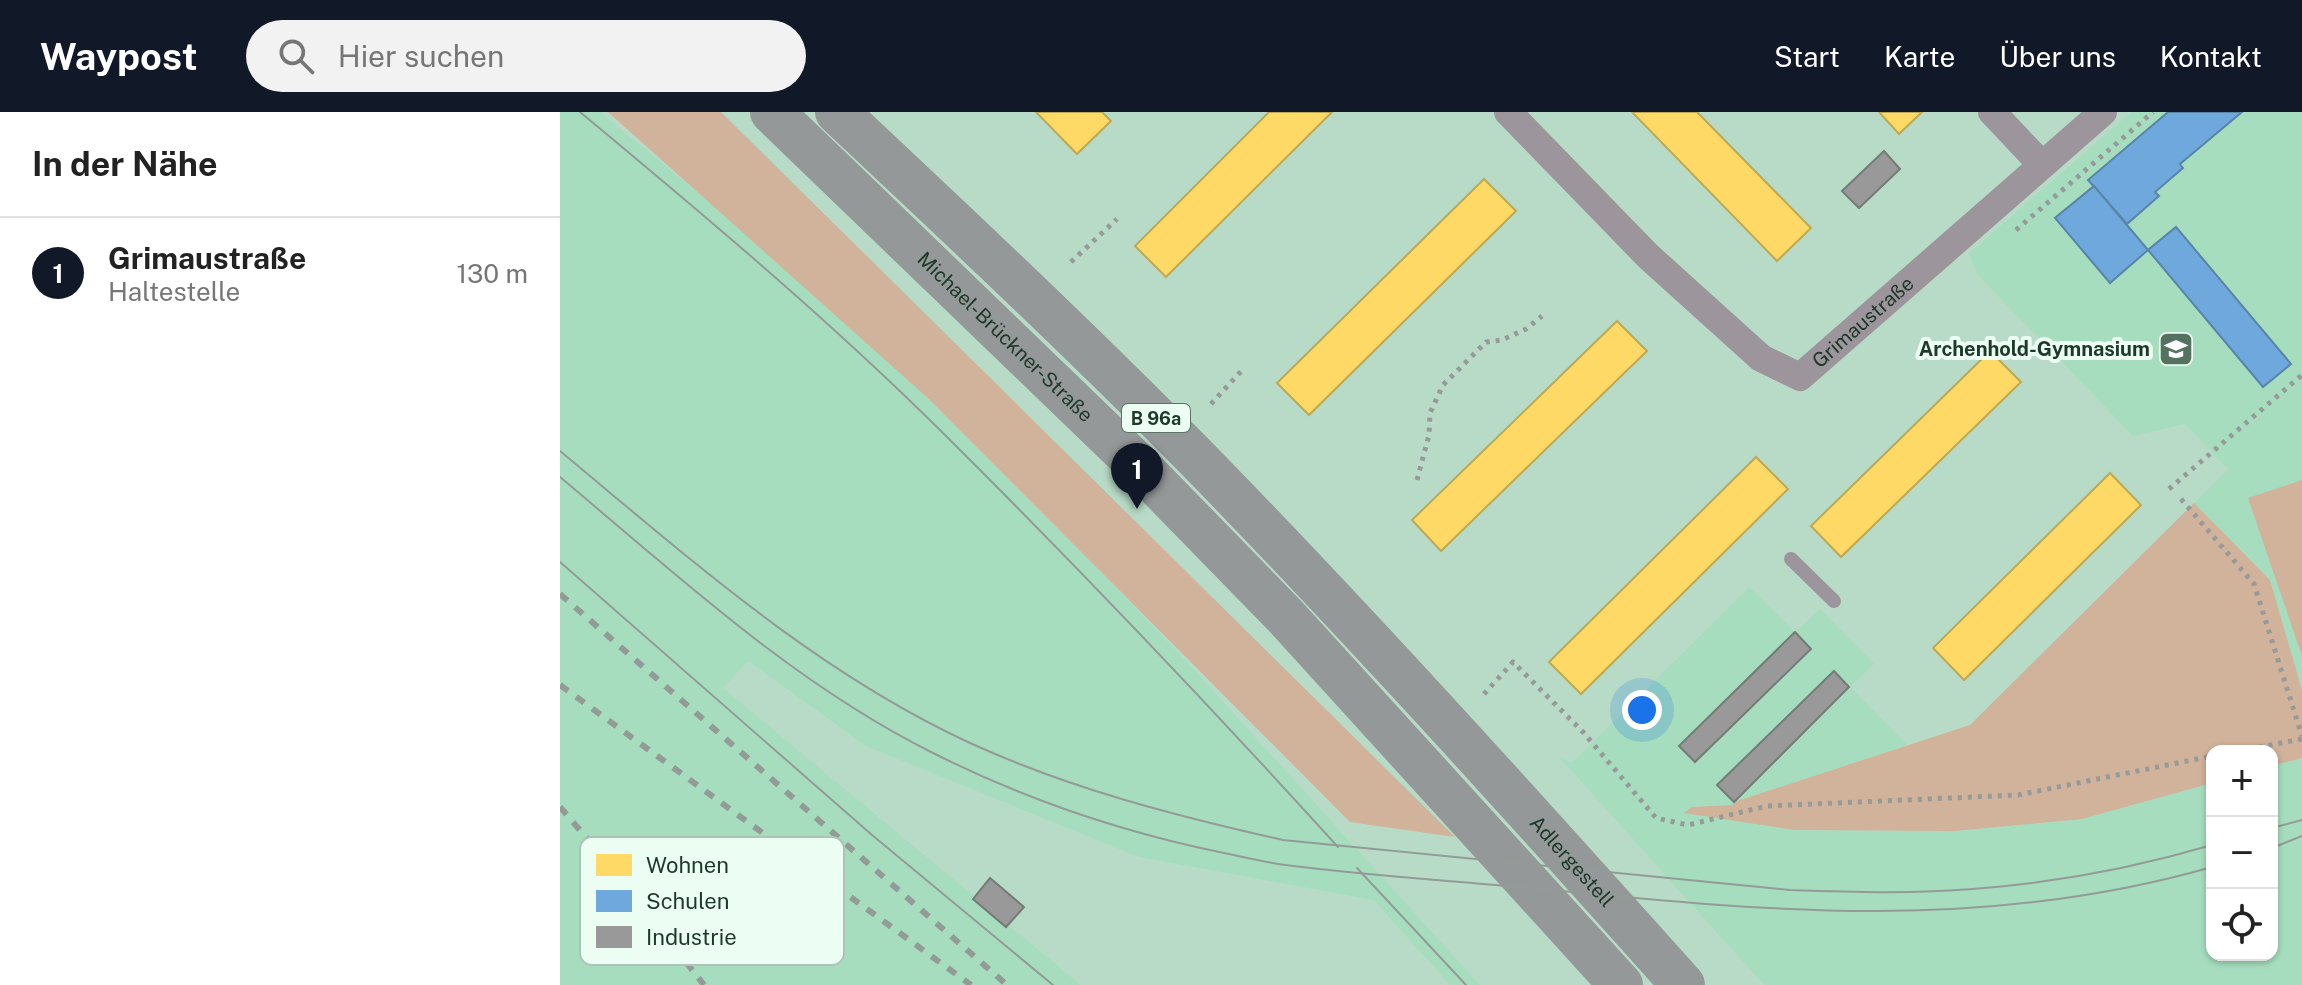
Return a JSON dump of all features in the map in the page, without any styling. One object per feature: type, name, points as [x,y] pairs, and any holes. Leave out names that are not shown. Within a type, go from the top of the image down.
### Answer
[{"type":"main road","name":"Michael-Brückner-Straße","points":[[772,112],[1109,436],[1287,618],[1621,985]]},
{"type":"main road","name":"B 96a","points":[[837,112],[1057,319],[1271,536]]},
{"type":"main road","points":[[1109,436],[1157,458],[1250,551],[1271,536]]},
{"type":"main road","name":"Adlergestell","points":[[1271,536],[1683,985]]},
{"type":"street","name":"Grimaustraße","points":[[1508,112],[1648,256],[1761,358],[1800,377],[2103,112]]},
{"type":"street","points":[[1992,112],[2041,164]]},
{"type":"lane","points":[[1791,559],[1834,601]]},
{"type":"path","points":[[2015,230],[2153,112]]},
{"type":"path","points":[[1071,262],[1117,219]]},
{"type":"path","points":[[1417,480],[1429,435],[1430,413],[1443,385],[1486,342],[1502,340],[1526,329],[1542,316]]},
{"type":"path","points":[[1211,404],[1244,368]]},
{"type":"path","points":[[2169,489],[2302,375]]},
{"type":"path","points":[[2181,499],[2254,584],[2302,737],[2266,745]]},
{"type":"path","points":[[1484,694],[1513,662],[1583,732],[1656,818],[1688,825],[1767,806],[2018,795],[2206,757]]},
{"type":"shaded area","points":[[560,112],[600,112],[741,228],[930,400],[1046,515],[1177,651],[1480,985],[1450,985],[1374,900],[1139,857],[866,746],[748,661],[723,688],[1081,985],[560,985]]},
{"type":"shaded area","points":[[608,112],[721,112],[1455,837],[1350,822],[930,400]]},
{"type":"shaded area","name":"Archenhold-Gymnasium","points":[[2131,112],[2302,112],[2302,690],[2270,580],[2194,503],[2228,469],[2185,424],[2133,436],[1977,274],[1969,253]]},
{"type":"shaded area","points":[[2302,480],[2302,656],[2248,498]]},
{"type":"shaded area","points":[[2194,503],[2270,580],[2302,690],[2302,758],[2278,764],[2278,745],[2206,745],[2206,785],[2082,819],[1955,831],[1794,830],[1684,813],[1692,807],[1733,805],[1734,802],[1970,725]]},
{"type":"shaded area","points":[[1749,587],[1795,632],[1820,609],[1874,664],[1850,687],[1907,745],[1734,802],[1733,805],[1692,807],[1794,830],[1955,831],[2082,819],[2206,785],[2206,961],[2278,961],[2278,764],[2302,758],[2302,985],[1764,985],[1560,758],[1572,763]]},
{"type":"building: Wohnen","points":[[1036,112],[1102,112],[1111,121],[1077,154]]},
{"type":"building: Wohnen","points":[[1269,112],[1332,112],[1166,277],[1135,246]]},
{"type":"building: Wohnen","points":[[1632,112],[1697,112],[1811,228],[1777,261]]},
{"type":"building: Wohnen","points":[[1879,112],[1922,112],[1899,134]]},
{"type":"building: Wohnen","points":[[1484,179],[1516,211],[1309,415],[1277,383]]},
{"type":"building: Wohnen","points":[[1617,321],[1647,351],[1441,551],[1412,520]]},
{"type":"building: Wohnen","points":[[1990,351],[2021,382],[1841,557],[1811,526]]},
{"type":"building: Wohnen","points":[[1756,457],[1788,489],[1581,694],[1549,662]]},
{"type":"building: Wohnen","points":[[2110,473],[2141,505],[1964,680],[1933,648]]},
{"type":"building: Schulen","points":[[2168,112],[2242,112],[2180,164],[2183,168],[2155,192],[2159,196],[2127,224],[2088,180]]},
{"type":"building: Schulen","points":[[2094,186],[2148,250],[2110,283],[2055,218]]},
{"type":"building: Schulen","points":[[2176,227],[2291,364],[2263,387],[2148,250]]},
{"type":"building: Industrie","points":[[1884,151],[1900,169],[1859,208],[1842,191]]},
{"type":"building: Industrie","points":[[1795,632],[1811,649],[1695,762],[1679,746]]},
{"type":"building: Industrie","points":[[1834,671],[1849,687],[1734,802],[1717,785]]},
{"type":"building: Industrie","points":[[990,878],[1024,907],[1006,927],[973,899]]},
{"type":"tram line","points":[[580,112],[765,268],[899,390],[1093,585],[1338,847]]},
{"type":"tram line","points":[[560,451],[706,572],[807,648],[913,714],[970,743],[1085,788],[1243,831],[1283,840],[1790,890],[1859,892],[1950,891],[2034,883],[2153,861],[2206,847]]},
{"type":"tram line","points":[[560,477],[692,589],[784,661],[880,724],[966,769],[1037,799],[1186,845],[1277,864],[1349,872],[1712,904],[1878,911],[1961,909],[2044,901],[2128,888],[2206,868]]},
{"type":"tram line","points":[[560,562],[872,835],[1053,985]]},
{"type":"tram line","points":[[2278,826],[2302,820]]},
{"type":"tram line","points":[[2278,846],[2302,836]]},
{"type":"tram line","points":[[1357,868],[1466,985]]},
{"type":"railway","points":[[560,594],[838,837]]},
{"type":"railway","points":[[560,685],[768,837]]},
{"type":"railway","points":[[560,807],[586,837]]},
{"type":"railway","points":[[844,842],[1007,985]]},
{"type":"railway","points":[[844,892],[971,985]]},
{"type":"railway","points":[[688,965],[704,985]]},
{"type":"place","name":"Archenhold-Gymnasium","points":[[2176,349]]},
{"type":"place","name":"Grimaustraße","points":[[1137,509]]}]
